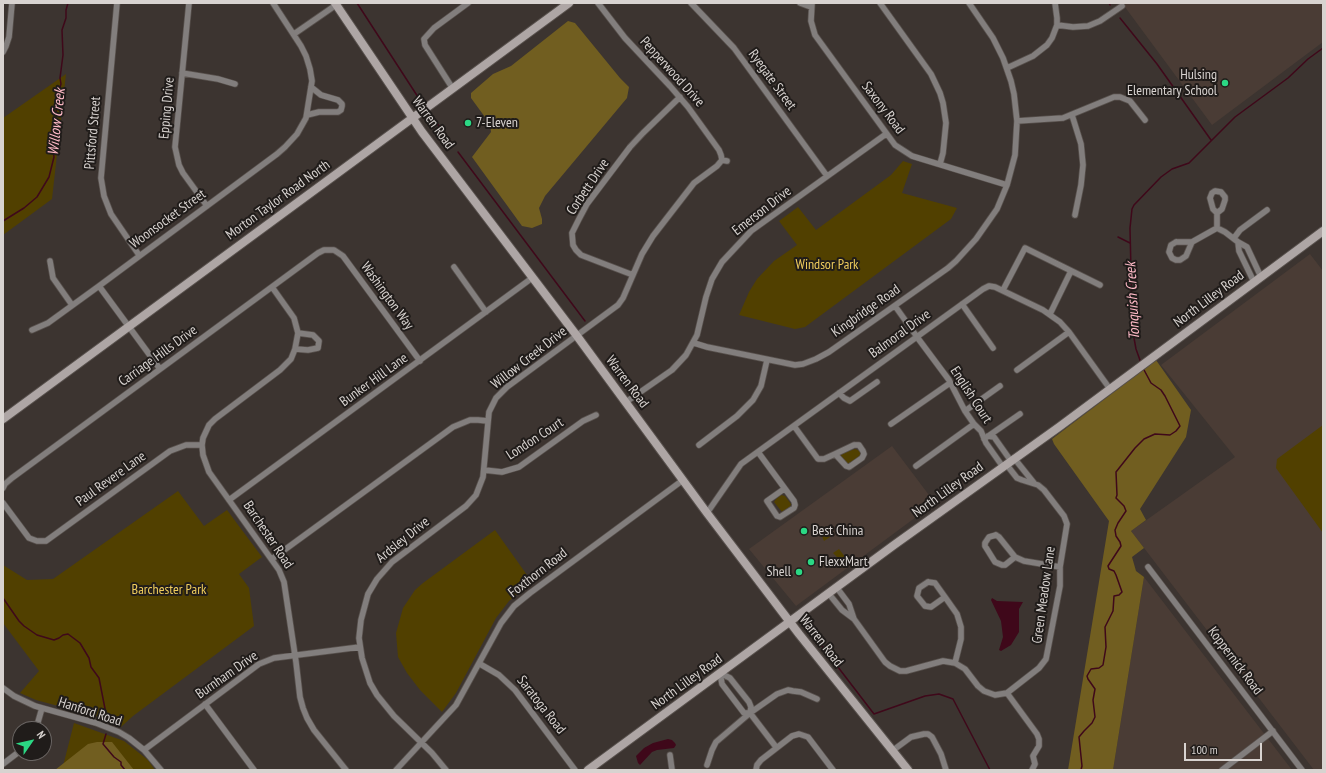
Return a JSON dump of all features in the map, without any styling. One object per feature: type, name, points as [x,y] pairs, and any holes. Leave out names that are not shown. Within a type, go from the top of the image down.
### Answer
[{"type":"street","points":[[3,52],[9,37],[12,3]]},
{"type":"street","name":"Pittsford Street","points":[[117,3],[101,170],[102,187],[107,206],[111,214],[139,255]]},
{"type":"street","name":"Epping Drive","points":[[189,3],[175,147],[176,156],[183,173],[207,206]]},
{"type":"street","name":"Woonsocket Street","points":[[32,330],[48,323],[99,286],[286,147],[297,134],[306,116],[312,80],[308,62],[302,46],[273,3]]},
{"type":"street","points":[[453,89],[425,45],[424,39],[434,28],[468,3]]},
{"type":"street","name":"Morton Taylor Road North","points":[[3,419],[569,3]]},
{"type":"street","name":"Pepperwood Drive","points":[[598,3],[625,38],[680,97],[719,150],[724,161]]},
{"type":"street","name":"Ryegate Street","points":[[691,3],[734,48],[827,176]]},
{"type":"street","points":[[800,3],[812,5]]},
{"type":"street","points":[[880,3],[931,74],[940,93],[946,123],[943,154],[940,164]]},
{"type":"street","name":"Kingbridge Road","points":[[694,343],[767,360],[795,365],[803,364],[829,352],[895,306],[956,261],[976,239],[997,209],[1007,185],[1015,154],[1017,121],[1014,94],[1007,68],[993,38],[969,3]]},
{"type":"street","points":[[1007,68],[1033,56],[1042,50],[1052,38],[1057,25],[1055,3]]},
{"type":"street","points":[[294,34],[335,4]]},
{"type":"street","name":"Warren Road","points":[[335,4],[412,119],[577,336],[790,623],[908,770]]},
{"type":"street","name":"Saxony Road","points":[[812,5],[811,21],[815,35],[895,145],[912,156],[1007,185]]},
{"type":"street","points":[[1057,25],[1073,27],[1088,26],[1100,21],[1122,6]]},
{"type":"street","points":[[182,73],[218,78],[235,84]]},
{"type":"street","points":[[306,116],[319,112],[338,112],[341,110],[342,106],[338,100],[321,95],[311,87]]},
{"type":"street","name":"Corbett Drive","points":[[633,275],[581,255],[573,245],[572,233],[588,204],[630,148],[643,133],[680,97]]},
{"type":"street","points":[[1017,121],[1055,119],[1072,115],[1109,98],[1120,97],[1130,101],[1145,120]]},
{"type":"street","points":[[1072,115],[1081,144],[1083,165],[1082,185],[1075,215]]},
{"type":"street","name":"Emerson Drive","points":[[626,402],[676,367],[686,355],[694,343],[699,329],[709,286],[722,262],[751,231],[886,134]]},
{"type":"street","name":"Willow Creek Drive","points":[[488,421],[489,412],[492,405],[501,392],[618,305],[623,298],[647,245],[694,183],[724,161]]},
{"type":"street","points":[[1254,282],[1239,251],[1236,240],[1240,230],[1267,210]]},
{"type":"street","points":[[1217,213],[1218,228]]},
{"type":"street","points":[[1218,228],[1247,248],[1261,277]]},
{"type":"street","points":[[1192,242],[1218,228]]},
{"type":"street","name":"North Lilley Road","points":[[588,770],[1110,389],[1323,231]]},
{"type":"street","points":[[1003,290],[1025,248],[1100,285]]},
{"type":"street","name":"Carriage Hills Drive","points":[[3,488],[12,478],[318,253],[324,250],[331,250]]},
{"type":"street","name":"Washington Way","points":[[331,250],[343,256],[420,361]]},
{"type":"street","points":[[50,261],[53,278],[72,305]]},
{"type":"street","points":[[454,267],[486,312]]},
{"type":"street","points":[[1050,314],[1071,271]]},
{"type":"street","name":"Bunker Hill Lane","points":[[229,500],[532,278]]},
{"type":"street","points":[[99,286],[160,369]]},
{"type":"street","name":"Balmoral Drive","points":[[707,513],[741,464],[916,336],[985,288],[993,286],[1003,290],[1050,314],[1060,322],[1069,332],[1110,389]]},
{"type":"street","points":[[272,287],[294,318],[298,333],[313,335],[319,341],[318,348],[308,350],[295,349]]},
{"type":"street","points":[[962,304],[993,348]]},
{"type":"street","name":"English Court","points":[[895,306],[950,383],[974,424],[1009,462]]},
{"type":"street","points":[[1017,370],[1069,332]]},
{"type":"street","name":"Barchester Road","points":[[298,333],[295,349],[291,359],[280,370],[215,419],[206,430],[202,445],[202,455],[206,468],[280,570],[284,582],[300,697],[307,718],[314,730],[346,770]]},
{"type":"street","points":[[699,445],[737,416],[753,400],[761,386],[767,360]]},
{"type":"street","points":[[839,393],[850,401],[877,382]]},
{"type":"street","points":[[891,424],[950,383]]},
{"type":"street","points":[[965,411],[1000,386]]},
{"type":"street","points":[[987,438],[1020,414]]},
{"type":"street","name":"London Court","points":[[484,470],[502,472],[519,467],[583,421],[596,415]]},
{"type":"street","points":[[272,559],[452,427],[470,420],[488,421]]},
{"type":"street","name":"Ardsley Drive","points":[[446,770],[422,743],[394,716],[377,695],[365,670],[360,647],[360,628],[363,610],[368,594],[386,567],[398,556],[471,502],[480,487],[483,477],[488,421]]},
{"type":"street","points":[[916,466],[974,424]]},
{"type":"street","points":[[794,426],[818,459],[824,459],[850,447],[859,445],[864,454],[862,458],[849,467],[843,464],[835,454]]},
{"type":"street","points":[[987,438],[994,437],[1009,462],[1034,484]]},
{"type":"street","name":"Paul Revere Lane","points":[[3,503],[26,536],[32,540],[46,541],[170,451],[186,445],[202,445]]},
{"type":"street","points":[[758,452],[784,489],[795,505],[794,508],[780,517],[777,516],[767,501],[784,489]]},
{"type":"street","name":"Green Meadow Lane","points":[[1007,693],[1039,668],[1046,659],[1060,586],[1060,567],[1067,528],[1066,520],[1044,490],[1034,484],[1017,478],[1009,462]]},
{"type":"street","name":"Foxthorn Road","points":[[396,770],[456,705],[480,664],[501,623],[520,600],[683,480]]},
{"type":"street","points":[[1015,557],[1005,565],[998,564],[986,550],[986,540],[996,535],[1015,557],[1024,561],[1060,567]]},
{"type":"street","name":"Koppernick Road","points":[[1148,567],[1302,770]]},
{"type":"street","points":[[945,598],[928,607],[923,604],[917,594],[919,588],[928,582],[932,582],[936,585],[957,614],[961,627],[961,639],[955,663]]},
{"type":"street","points":[[837,588],[849,604],[854,619]]},
{"type":"street","points":[[829,594],[842,610],[854,619],[885,662],[894,669],[906,671],[943,661],[955,663],[964,669],[984,691],[995,694],[1007,693],[1037,734],[1039,739],[1039,746],[1033,756],[1035,764],[1032,770]]},
{"type":"street","name":"Burnham Drive","points":[[144,750],[259,664],[274,658],[360,647]]},
{"type":"street","name":"Saratoga Road","points":[[480,664],[499,675],[515,690],[575,770]]},
{"type":"street","points":[[720,673],[722,684],[744,713],[750,713]]},
{"type":"street","points":[[720,673],[730,678],[749,702],[752,707],[750,713]]},
{"type":"street","name":"Hanford Road","points":[[3,688],[24,701],[42,708],[109,728],[129,738],[144,750],[161,770]]},
{"type":"street","points":[[707,765],[716,742],[750,713],[777,694],[788,690],[801,692],[817,699]]},
{"type":"street","points":[[205,704],[254,770]]},
{"type":"street","points":[[38,721],[42,708]]},
{"type":"street","points":[[750,713],[776,748]]},
{"type":"street","points":[[1222,770],[1273,731]]},
{"type":"street","points":[[756,770],[760,761],[794,735],[799,734],[805,735],[810,740],[833,770]]},
{"type":"street","points":[[892,751],[911,737],[928,734],[932,737],[941,754],[946,770]]},
{"type":"street","points":[[670,755],[672,770]]},
{"type":"street","points":[[3,764],[12,757]]},
{"type":"shaded area","name":"Hulsing Elementary School","points":[[1122,3],[1323,3],[1323,42],[1212,125]]},
{"type":"shaded area","points":[[568,21],[575,23],[629,87],[627,98],[545,196],[539,208],[542,224],[532,228],[522,226],[472,157],[491,132],[490,124],[471,98],[471,93],[493,74],[511,66]]},
{"type":"shaded area","points":[[1310,254],[1323,271],[1323,770],[1314,770],[1131,531],[1235,457],[1161,365]]},
{"type":"shaded area","points":[[1156,360],[1191,410],[1186,437],[1140,509],[1146,520],[1131,531],[1144,548],[1132,557],[1136,571],[1144,577],[1113,770],[1068,770],[1109,521],[1054,444],[1052,439]]},
{"type":"shaded area","points":[[892,446],[935,503],[796,606],[749,549]]},
{"type":"shaded area","points":[[1144,577],[1292,770],[1113,770]]},
{"type":"shaded area","points":[[992,598],[997,601],[1023,602],[1019,609],[1019,632],[1011,645],[1001,651],[999,650],[1003,637],[1001,621],[991,600]]},
{"type":"shaded area","points":[[668,739],[675,743],[676,745],[674,748],[652,752],[640,765],[638,763],[636,756],[644,748],[653,743]]},
{"type":"shaded area","points":[[97,742],[112,742],[134,770],[55,770],[88,744]]},
{"type":"green space","points":[[66,74],[52,199],[3,235],[3,118]]},
{"type":"green space","name":"Windsor Park","points":[[903,161],[912,164],[902,193],[957,208],[951,219],[805,327],[795,329],[739,315],[749,292],[757,279],[774,261],[797,245],[779,221],[798,207],[816,230],[891,175]]},
{"type":"green space","points":[[1323,425],[1323,533],[1276,468],[1277,459]]},
{"type":"green space","points":[[855,449],[861,452],[860,457],[850,464],[847,464],[841,458],[841,454]]},
{"type":"green space","name":"Barchester Park","points":[[178,491],[204,526],[227,510],[262,557],[239,574],[249,588],[254,626],[133,716],[121,727],[110,720],[36,700],[20,693],[39,671],[3,623],[3,565],[27,580],[53,579]]},
{"type":"green space","points":[[781,495],[785,496],[791,504],[790,507],[782,512],[774,502]]},
{"type":"green space","points":[[829,527],[831,528],[826,532],[830,537],[824,541],[821,534]]},
{"type":"green space","points":[[495,530],[532,582],[509,601],[496,618],[456,693],[442,712],[420,690],[407,673],[398,657],[396,633],[403,608],[415,590],[423,583]]},
{"type":"green space","points":[[839,549],[845,557],[842,559],[839,559],[833,553]]},
{"type":"green space","points":[[74,723],[124,741],[148,760],[155,770],[115,770],[63,766]]},
{"type":"waterway","name":"Willow Creek","points":[[3,221],[24,208],[37,197],[49,177],[54,157],[53,150],[56,113],[58,94],[61,84],[60,78],[63,55],[62,30],[66,18],[68,3]]},
{"type":"waterway","points":[[357,3],[418,97]]},
{"type":"waterway","points":[[1120,18],[1157,64],[1211,140]]},
{"type":"waterway","name":"Tonquish Creek","points":[[1141,363],[1136,349],[1132,314],[1130,228],[1132,209],[1134,205],[1161,177],[1172,169],[1189,163],[1235,117],[1288,78],[1308,59],[1323,48]]},
{"type":"waterway","points":[[436,122],[453,145]]},
{"type":"waterway","points":[[458,152],[585,321]]},
{"type":"waterway","points":[[1118,237],[1130,243]]},
{"type":"waterway","name":"Tonquish Creek","points":[[1081,770],[1082,766],[1079,737],[1092,723],[1095,717],[1093,700],[1095,689],[1087,676],[1091,669],[1099,668],[1103,665],[1106,647],[1105,627],[1113,611],[1114,596],[1119,595],[1122,592],[1114,571],[1109,569],[1108,566],[1121,546],[1115,530],[1126,511],[1124,506],[1116,498],[1116,472],[1144,439],[1155,434],[1170,435],[1180,426],[1165,396],[1161,390],[1151,383],[1143,368]]},
{"type":"waterway","name":"Willow Creek","points":[[3,598],[19,621],[37,635],[54,640],[68,634],[80,643],[89,658],[91,667],[99,678],[107,719]]},
{"type":"waterway","points":[[808,628],[874,714],[925,696],[939,694],[953,699],[990,770]]},
{"type":"waterway","name":"Willow Creek","points":[[106,734],[103,744],[114,757],[121,762],[121,765],[125,770]]},
{"type":"place","name":"Hulsing Elementary School","points":[[1225,83]]},
{"type":"place","name":"7-Eleven","points":[[468,123]]},
{"type":"place","name":"Best China","points":[[804,531]]},
{"type":"place","name":"FlexxMart","points":[[811,562]]},
{"type":"place","name":"Shell","points":[[799,572]]}]
